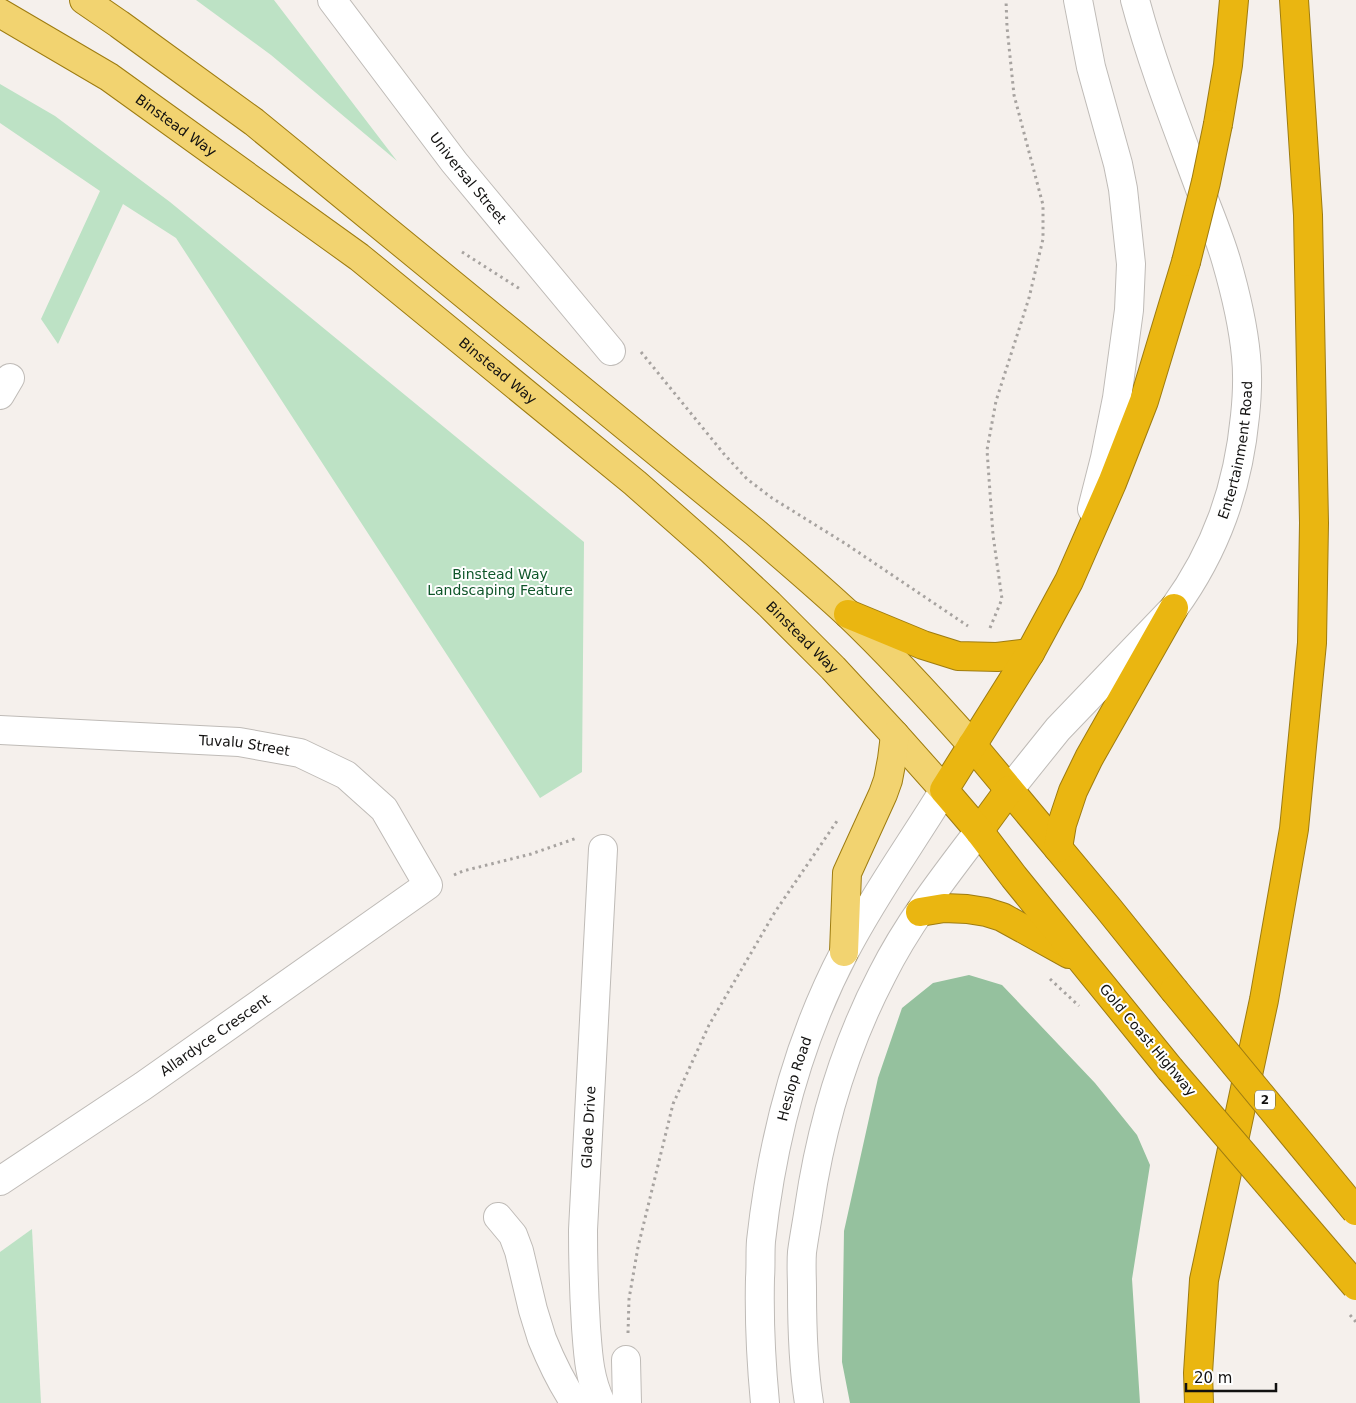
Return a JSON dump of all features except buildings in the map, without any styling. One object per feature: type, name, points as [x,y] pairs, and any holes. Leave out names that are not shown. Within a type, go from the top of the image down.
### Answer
[{"type":"highway","points":[[944,790],[1030,653],[1069,581],[1112,483],[1144,401],[1186,262],[1206,182],[1228,64],[1234,0]]},
{"type":"highway","points":[[1199,1403],[1198,1373],[1204,1280],[1264,1000],[1294,829],[1312,643],[1314,523],[1308,215],[1294,0]]},
{"type":"highway","points":[[1058,848],[1062,824],[1073,791],[1089,758],[1174,608]]},
{"type":"highway","points":[[848,614],[924,645],[958,656],[982,646],[997,657],[1030,653]]},
{"type":"highway","name":"2","points":[[972,745],[1356,1211]]},
{"type":"highway","name":"Gold Coast Highway","points":[[944,790],[1170,1068],[1356,1286]]},
{"type":"highway","name":"Entertainment Road","points":[[979,831],[1009,790]]},
{"type":"highway","points":[[920,912],[944,908],[986,912],[1002,917],[1082,960]]},
{"type":"main road","points":[[84,0],[261,128],[756,534],[848,614],[922,689],[972,745]]},
{"type":"main road","name":"Binstead Way","points":[[0,13],[109,77],[359,257],[635,483],[769,604],[833,668],[944,790]]},
{"type":"main road","points":[[844,952],[847,873],[883,794],[891,766],[895,735]]},
{"type":"street","name":"Universal Street","points":[[332,0],[454,162],[611,351]]},
{"type":"street","points":[[1069,581],[1086,532],[1099,485],[1112,425],[1126,337],[1130,287],[1130,246],[1124,189],[1091,66],[1078,0]]},
{"type":"street","name":"Entertainment Road","points":[[1009,790],[1058,729],[1174,608],[1194,578],[1215,538],[1236,476],[1242,443],[1246,397],[1246,358],[1242,326],[1226,259],[1162,87],[1135,0]]},
{"type":"street","name":"Tuvalu Street","points":[[0,730],[239,742],[300,753],[346,775],[384,809],[428,885]]},
{"type":"street","name":"Heslop Road","points":[[765,1403],[761,1355],[761,1242],[781,1125],[797,1070],[822,998],[844,952],[865,914],[944,790]]},
{"type":"street","points":[[809,1403],[802,1318],[802,1253],[826,1117],[859,1022],[882,974],[920,912],[979,831]]},
{"type":"street","name":"Glade Drive","points":[[601,1403],[591,1378],[588,1362],[583,1230],[603,849]]},
{"type":"street","name":"Allardyce Crescent","points":[[0,1181],[151,1080],[428,885]]},
{"type":"street","points":[[498,1217],[508,1228],[516,1243],[542,1339],[575,1403]]},
{"type":"street","points":[[626,1360],[627,1403]]},
{"type":"path","points":[[982,646],[1002,600],[993,535],[987,450],[996,401],[1029,298],[1043,239],[1043,205],[1014,95],[1006,0]]},
{"type":"path","points":[[638,348],[724,454],[747,479],[772,498],[846,544],[971,628],[982,646]]},
{"type":"path","points":[[626,1360],[629,1299],[638,1247],[673,1104],[709,1025],[775,912],[838,820]]},
{"type":"path","points":[[428,885],[463,871],[531,854],[579,838],[598,840],[603,849]]},
{"type":"green space","points":[[196,0],[274,0],[397,161],[271,55]]},
{"type":"green space","name":"Binstead Way Landscaping Feature","points":[[0,84],[55,116],[170,202],[584,542],[582,772],[540,798],[176,238],[123,204],[58,344],[41,319],[100,191],[0,123]]},
{"type":"green space","points":[[969,975],[1002,985],[1095,1083],[1137,1135],[1150,1165],[1132,1279],[1140,1403],[850,1403],[842,1362],[844,1231],[878,1078],[902,1008],[933,983]]},
{"type":"green space","points":[[32,1229],[41,1403],[0,1403],[0,1252]]}]
